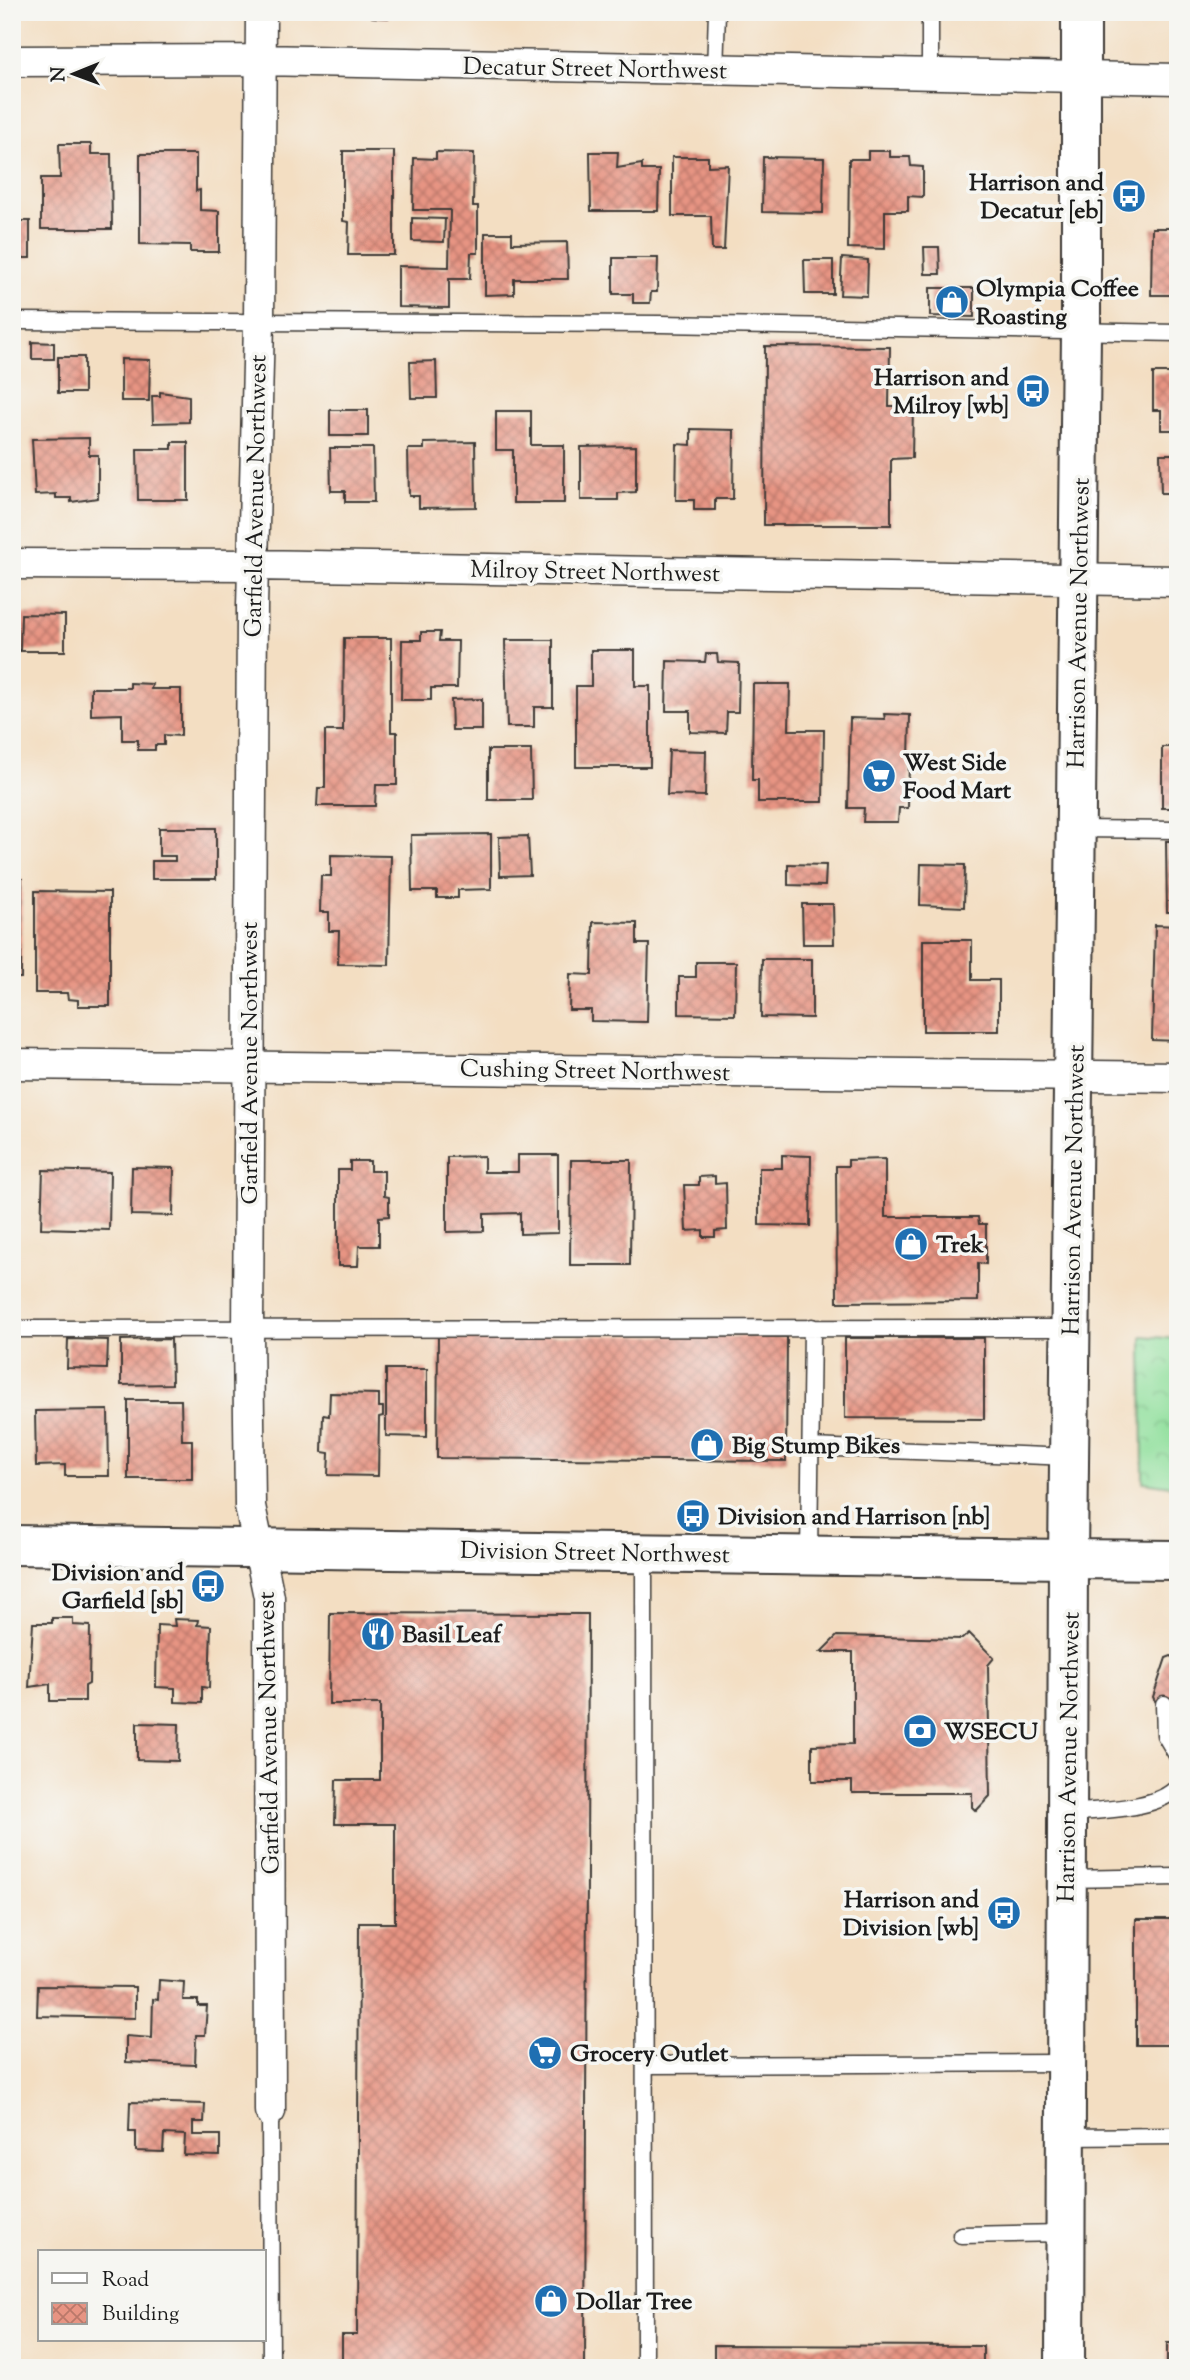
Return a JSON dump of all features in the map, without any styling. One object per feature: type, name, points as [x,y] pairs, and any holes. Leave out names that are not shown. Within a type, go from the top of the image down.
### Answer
[{"type":"main road","name":"Harrison Avenue Northwest","points":[[1065,2368],[1068,1559],[1075,1077],[1081,12]]},
{"type":"main road","name":"Division Street Northwest","points":[[12,1545],[1178,1560]]},
{"type":"street","name":"Garfield Avenue Northwest","points":[[261,12],[248,1066],[248,1332],[250,1506],[270,1597],[270,2111]]},
{"type":"street","name":"Decatur Street Northwest","points":[[12,61],[260,60],[1178,79]]},
{"type":"street","name":"Milroy Street Northwest","points":[[12,564],[253,565],[1178,581]]},
{"type":"street","name":"Cushing Street Northwest","points":[[12,1064],[1178,1077]]},
{"type":"lane","points":[[716,71],[717,12]]},
{"type":"lane","points":[[930,12],[930,75]]},
{"type":"lane","points":[[12,321],[661,324],[1178,333]]},
{"type":"lane","points":[[1076,829],[1178,830]]},
{"type":"lane","points":[[809,1555],[812,1327]]},
{"type":"lane","points":[[12,1329],[248,1332],[383,1328],[1072,1328]]},
{"type":"lane","points":[[810,1447],[1070,1457]]},
{"type":"lane","points":[[644,1553],[645,2368]]},
{"type":"lane","points":[[1164,1704],[1165,1735],[1178,1757]]},
{"type":"lane","points":[[1067,1813],[1140,1805],[1171,1795],[1178,1786]]},
{"type":"lane","points":[[1066,1878],[1178,1877]]},
{"type":"lane","points":[[645,2065],[1066,2063]]},
{"type":"lane","points":[[270,2111],[271,2368]]},
{"type":"lane","points":[[1066,2137],[1178,2136]]},
{"type":"lane","points":[[961,2235],[1066,2233]]},
{"type":"green space","points":[[1142,1336],[1178,1339],[1178,1487],[1143,1482]]},
{"type":"building","points":[[372,12],[389,12],[388,18],[372,17]]},
{"type":"building","points":[[59,144],[91,144],[91,154],[111,154],[112,229],[41,229],[41,178],[60,178]]},
{"type":"building","points":[[343,151],[394,151],[394,255],[348,255],[349,222],[343,221]]},
{"type":"building","points":[[868,151],[890,151],[890,157],[910,157],[911,166],[923,167],[923,197],[908,196],[908,211],[885,211],[885,249],[848,248],[849,159],[868,159]]},
{"type":"building","points":[[436,152],[474,153],[473,206],[478,206],[478,253],[471,253],[470,279],[449,279],[449,308],[398,307],[398,266],[449,267],[450,210],[413,210],[414,158],[436,159]]},
{"type":"building","points":[[590,152],[618,152],[617,168],[642,164],[642,170],[659,170],[658,211],[591,211]]},
{"type":"building","points":[[140,154],[196,154],[196,191],[200,190],[200,210],[219,211],[219,252],[190,252],[190,245],[140,244]]},
{"type":"building","points":[[672,157],[708,157],[708,166],[728,165],[724,250],[712,250],[711,216],[672,216]]},
{"type":"building","points":[[763,157],[824,158],[823,213],[762,212]]},
{"type":"building","points":[[412,218],[445,219],[444,242],[412,241]]},
{"type":"building","points":[[12,221],[30,221],[30,258],[12,258]]},
{"type":"building","points":[[1152,228],[1178,228],[1178,295],[1151,295]]},
{"type":"building","points":[[485,233],[512,233],[512,243],[567,242],[568,279],[514,279],[514,294],[485,295]]},
{"type":"building","points":[[924,247],[939,247],[940,274],[925,274]]},
{"type":"building","points":[[613,258],[658,258],[657,292],[651,292],[650,303],[633,303],[633,294],[613,294]]},
{"type":"building","points":[[842,258],[868,260],[867,296],[840,295]]},
{"type":"building","points":[[804,260],[833,260],[833,294],[805,294]]},
{"type":"building","points":[[930,288],[974,288],[974,317],[930,316]]},
{"type":"building","points":[[32,342],[54,343],[54,359],[32,359]]},
{"type":"building","points":[[765,346],[890,347],[889,406],[913,406],[912,458],[891,459],[891,525],[764,525]]},
{"type":"building","points":[[58,357],[84,357],[84,393],[58,393]]},
{"type":"building","points":[[121,359],[150,360],[149,401],[121,401]]},
{"type":"building","points":[[436,361],[437,398],[411,398],[410,362]]},
{"type":"building","points":[[1153,373],[1178,373],[1178,430],[1161,430],[1161,410],[1153,410]]},
{"type":"building","points":[[160,392],[189,396],[189,422],[153,423],[152,396],[160,396]]},
{"type":"building","points":[[330,410],[368,410],[368,436],[330,436]]},
{"type":"building","points":[[496,411],[531,411],[531,445],[564,445],[564,503],[513,503],[513,450],[496,450]]},
{"type":"building","points":[[12,416],[15,416],[15,488],[12,488]]},
{"type":"building","points":[[691,429],[734,430],[733,499],[715,499],[715,510],[694,510],[694,500],[676,500],[677,444],[691,445]]},
{"type":"building","points":[[89,438],[89,455],[98,455],[98,498],[71,502],[71,498],[56,498],[56,494],[35,495],[32,439]]},
{"type":"building","points":[[172,442],[188,442],[188,500],[138,500],[137,449],[172,449]]},
{"type":"building","points":[[475,442],[476,507],[419,508],[419,496],[409,496],[408,449],[424,449],[424,443]]},
{"type":"building","points":[[636,446],[636,492],[618,493],[618,500],[581,500],[581,447]]},
{"type":"building","points":[[330,448],[373,448],[374,502],[345,502],[345,491],[331,491]]},
{"type":"building","points":[[1160,454],[1178,454],[1178,493],[1161,493]]},
{"type":"building","points":[[21,614],[65,615],[65,651],[20,651]]},
{"type":"building","points":[[421,632],[440,632],[439,641],[458,641],[457,688],[431,688],[431,700],[401,700],[402,640],[421,640]]},
{"type":"building","points":[[344,638],[391,638],[391,732],[397,732],[397,785],[376,785],[375,806],[317,806],[318,788],[325,788],[325,731],[343,731]]},
{"type":"building","points":[[505,640],[553,640],[553,707],[534,707],[534,727],[507,727]]},
{"type":"building","points":[[591,650],[635,650],[635,686],[650,686],[650,767],[576,767],[576,686],[591,686]]},
{"type":"building","points":[[706,654],[717,654],[718,662],[739,663],[738,712],[727,712],[726,733],[690,732],[690,711],[666,711],[667,661],[705,662]]},
{"type":"building","points":[[130,683],[152,684],[151,689],[181,689],[181,736],[164,735],[164,745],[155,745],[155,750],[138,750],[138,740],[122,740],[122,714],[91,715],[91,688],[130,688]]},
{"type":"building","points":[[753,684],[790,684],[789,730],[824,730],[823,802],[758,802],[758,780],[752,780]]},
{"type":"building","points":[[482,699],[482,730],[452,730],[451,700]]},
{"type":"building","points":[[884,714],[910,715],[908,808],[899,808],[898,822],[863,822],[864,808],[848,808],[850,718],[885,719]]},
{"type":"building","points":[[1162,747],[1178,747],[1178,808],[1162,808]]},
{"type":"building","points":[[488,750],[531,750],[532,800],[488,800]]},
{"type":"building","points":[[669,750],[706,751],[705,796],[667,795]]},
{"type":"building","points":[[159,828],[216,828],[216,879],[152,879],[152,861],[175,861],[175,856],[159,856]]},
{"type":"building","points":[[491,834],[491,889],[458,890],[458,898],[437,898],[437,891],[412,891],[411,835]]},
{"type":"building","points":[[528,836],[530,875],[500,876],[499,837]]},
{"type":"building","points":[[1166,841],[1178,841],[1178,912],[1167,912]]},
{"type":"building","points":[[331,855],[391,856],[389,965],[338,964],[339,931],[329,931],[329,912],[320,912],[321,876],[331,876]]},
{"type":"building","points":[[788,864],[826,865],[825,886],[788,885]]},
{"type":"building","points":[[921,864],[965,865],[964,907],[920,905]]},
{"type":"building","points":[[12,879],[22,879],[21,978],[12,978]]},
{"type":"building","points":[[35,891],[110,892],[110,1006],[78,1006],[78,1000],[68,999],[67,993],[35,993]]},
{"type":"building","points":[[802,904],[833,904],[834,944],[803,944]]},
{"type":"building","points":[[593,922],[637,923],[637,944],[649,944],[647,1022],[591,1021],[591,1010],[569,1010],[570,974],[592,975]]},
{"type":"building","points":[[1155,925],[1178,926],[1178,1041],[1152,1040]]},
{"type":"building","points":[[923,940],[972,940],[972,980],[999,980],[999,1031],[923,1031]]},
{"type":"building","points":[[762,959],[812,959],[812,1018],[761,1017]]},
{"type":"building","points":[[696,962],[736,962],[735,1015],[679,1014],[679,977],[696,977]]},
{"type":"building","points":[[518,1155],[558,1155],[558,1233],[520,1234],[520,1213],[484,1214],[484,1231],[447,1232],[447,1157],[484,1156],[484,1172],[518,1172]]},
{"type":"building","points":[[782,1155],[811,1156],[810,1226],[759,1225],[759,1168],[782,1168]]},
{"type":"building","name":"Trek","points":[[885,1159],[885,1217],[978,1217],[979,1224],[986,1224],[986,1264],[978,1263],[978,1301],[837,1302],[836,1166],[848,1166],[848,1160]]},
{"type":"building","points":[[571,1160],[631,1160],[630,1265],[570,1265]]},
{"type":"building","points":[[350,1161],[370,1161],[370,1171],[384,1171],[384,1196],[389,1197],[389,1216],[379,1217],[379,1246],[359,1246],[358,1266],[338,1266],[338,1170],[350,1170]]},
{"type":"building","points":[[132,1167],[174,1168],[173,1216],[131,1215]]},
{"type":"building","points":[[43,1170],[110,1172],[109,1230],[41,1228]]},
{"type":"building","points":[[715,1176],[715,1184],[726,1183],[727,1230],[715,1231],[715,1237],[703,1237],[703,1230],[686,1231],[684,1185],[699,1185],[699,1177]]},
{"type":"building","points":[[12,1195],[16,1195],[16,1224],[12,1224]]},
{"type":"building","points":[[438,1334],[787,1337],[786,1461],[437,1458]]},
{"type":"building","points":[[845,1338],[984,1338],[984,1419],[845,1418]]},
{"type":"building","points":[[68,1339],[108,1340],[107,1369],[67,1368]]},
{"type":"building","points":[[171,1339],[172,1384],[121,1385],[121,1340]]},
{"type":"building","points":[[386,1369],[427,1369],[427,1437],[386,1436]]},
{"type":"building","points":[[330,1393],[379,1394],[379,1407],[383,1407],[383,1416],[379,1417],[378,1476],[328,1475],[329,1453],[322,1452],[323,1415],[329,1416]]},
{"type":"building","points":[[128,1400],[181,1400],[182,1440],[192,1440],[192,1479],[128,1479]]},
{"type":"building","points":[[108,1410],[109,1476],[65,1476],[65,1465],[36,1466],[35,1411]]},
{"type":"building","points":[[330,1613],[588,1614],[585,2368],[356,2368],[342,2365],[342,2335],[357,2335],[359,1923],[395,1923],[395,1824],[335,1824],[336,1780],[380,1780],[380,1704],[329,1704]]},
{"type":"building","points":[[52,1618],[73,1618],[73,1625],[90,1626],[89,1684],[85,1686],[85,1701],[50,1701],[50,1684],[29,1687],[33,1623],[52,1623]]},
{"type":"building","points":[[174,1619],[198,1620],[197,1625],[211,1626],[209,1688],[202,1687],[202,1703],[175,1702],[175,1688],[156,1687],[157,1625],[175,1626]]},
{"type":"building","points":[[969,1633],[994,1658],[988,1665],[990,1796],[976,1811],[972,1807],[972,1793],[852,1793],[852,1781],[812,1781],[812,1745],[853,1744],[853,1652],[821,1652],[837,1636],[962,1639]]},
{"type":"building","points":[[1171,1656],[1178,1659],[1178,1709],[1155,1701],[1153,1697],[1166,1658]]},
{"type":"building","points":[[137,1723],[179,1724],[178,1761],[137,1760]]},
{"type":"building","points":[[1136,1919],[1178,1919],[1178,2045],[1136,2045]]},
{"type":"building","points":[[159,1980],[184,1982],[183,2000],[198,2000],[198,2006],[207,2006],[205,2035],[196,2035],[195,2065],[126,2062],[126,2036],[152,2038],[153,1999],[158,2000]]},
{"type":"building","points":[[38,1986],[135,1987],[135,2018],[37,2016]]},
{"type":"building","points":[[130,2102],[205,2104],[204,2122],[193,2122],[193,2135],[220,2135],[220,2156],[184,2155],[185,2135],[164,2134],[163,2152],[136,2151],[136,2132],[129,2132]]},
{"type":"building","points":[[1167,2343],[1178,2343],[1178,2368],[1167,2368]]},
{"type":"building","points":[[714,2345],[983,2346],[983,2368],[714,2368]]},
{"type":"place","name":"Harrison and Decatur [eb]","points":[[1129,196]]},
{"type":"place","name":"Olympia Coffee Roasting","points":[[952,302]]},
{"type":"place","name":"Harrison and Milroy [wb]","points":[[1033,391]]},
{"type":"place","name":"West Side Food Mart","points":[[879,776]]},
{"type":"place","name":"Trek","points":[[911,1244]]},
{"type":"place","name":"Big Stump Bikes","points":[[707,1445]]},
{"type":"place","name":"Division and Harrison [nb]","points":[[693,1516]]},
{"type":"place","name":"Division and Garfield [sb]","points":[[208,1586]]},
{"type":"place","name":"Basil Leaf","points":[[378,1634]]},
{"type":"place","name":"WSECU","points":[[920,1731]]},
{"type":"place","name":"Harrison and Division [wb]","points":[[1004,1913]]},
{"type":"place","name":"Grocery Outlet","points":[[545,2053]]},
{"type":"place","name":"Dollar Tree","points":[[551,2301]]}]
